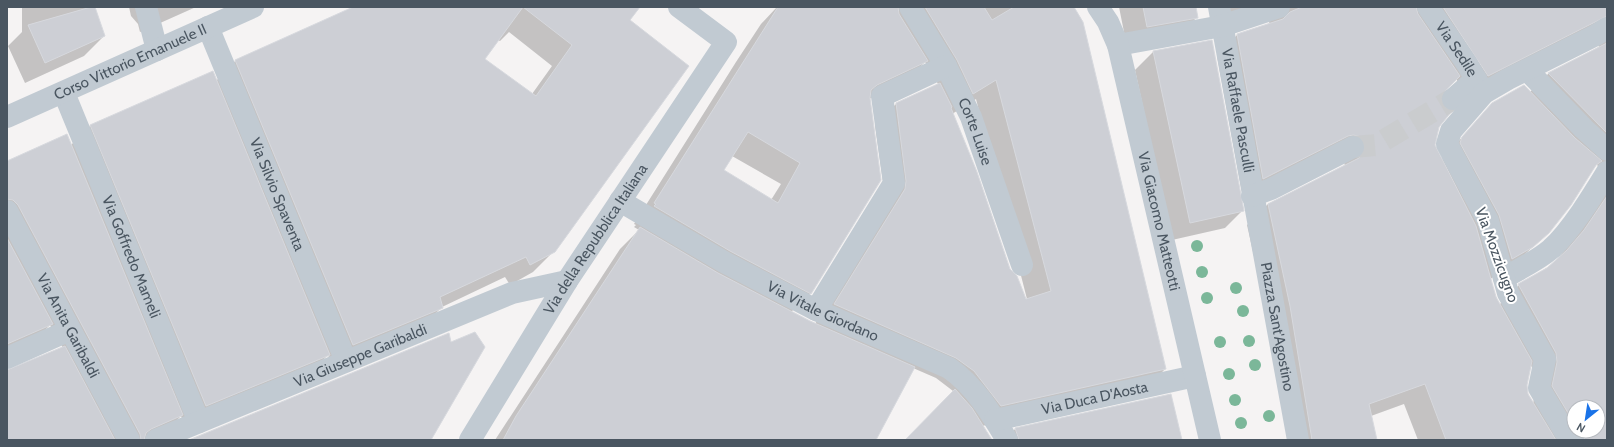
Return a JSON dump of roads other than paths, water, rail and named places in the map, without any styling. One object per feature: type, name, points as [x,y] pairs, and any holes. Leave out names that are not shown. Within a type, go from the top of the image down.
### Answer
[{"type":"street","points":[[146,7],[157,50]]},
{"type":"street","name":"Corso Vittorio Emanuele II","points":[[7,116],[64,92],[251,7]]},
{"type":"street","name":"Via della Repubblica Italiana","points":[[470,440],[567,281],[726,42],[679,7]]},
{"type":"street","name":"Corte Luise","points":[[910,7],[946,66],[971,117],[1022,265]]},
{"type":"street","name":"Via Giacomo Matteotti","points":[[1098,7],[1108,22],[1118,45],[1210,440]]},
{"type":"street","points":[[1118,45],[1220,16],[1279,7]]},
{"type":"street","name":"Via Sedile","points":[[1428,7],[1480,86]]},
{"type":"street","name":"Via Raffaele Pasculli","points":[[1220,16],[1254,205]]},
{"type":"street","name":"Via Silvio Spaventa","points":[[208,27],[346,361]]},
{"type":"street","points":[[1453,99],[1480,86],[1527,70],[1596,36],[1607,28]]},
{"type":"street","points":[[816,310],[894,183],[882,96],[946,66]]},
{"type":"street","points":[[1527,70],[1584,129],[1607,150]]},
{"type":"street","name":"Via Mozzicugno","points":[[1480,86],[1451,131],[1447,144],[1488,221],[1508,293],[1545,359],[1539,388],[1564,432],[1573,440]]},
{"type":"street","name":"Via Goffredo Mameli","points":[[64,92],[199,422]]},
{"type":"street","points":[[1254,205],[1271,189],[1352,147]]},
{"type":"street","points":[[1504,278],[1551,248],[1572,224],[1607,172]]},
{"type":"street","name":"Via Vitale Giordano","points":[[620,201],[724,262],[816,310],[949,368],[964,379],[995,420],[1007,440]]},
{"type":"street","name":"Piazza Sant'Agostino","points":[[1254,205],[1298,440]]},
{"type":"street","name":"Via Anita Garibaldi","points":[[7,211],[129,440]]},
{"type":"street","name":"Via Giuseppe Garibaldi","points":[[156,440],[512,293],[567,281]]},
{"type":"street","points":[[7,358],[70,330]]},
{"type":"street","name":"Via Duca D'Aosta","points":[[995,420],[1195,376]]},
{"type":"tunnel","points":[[1353,147],[1376,145],[1453,99]]}]
